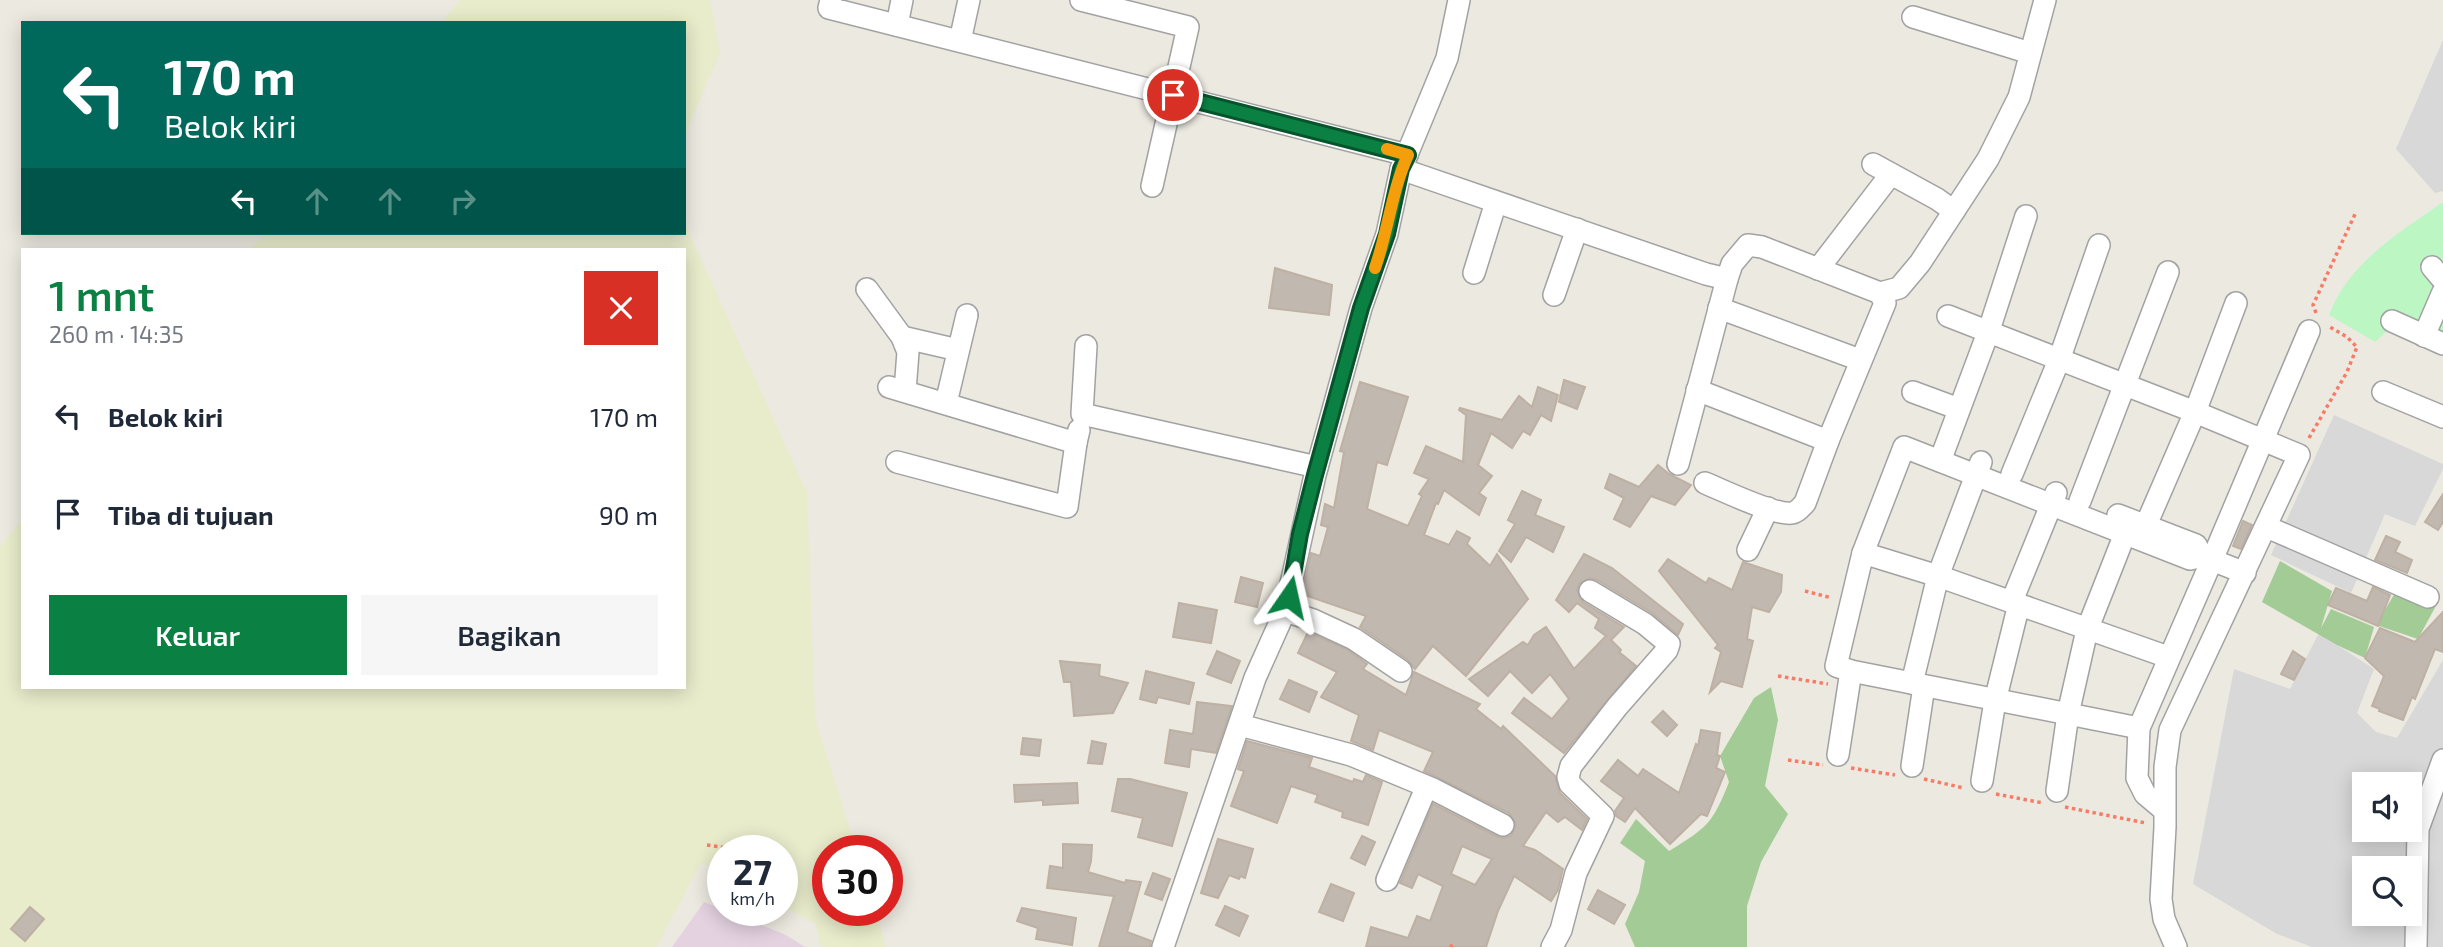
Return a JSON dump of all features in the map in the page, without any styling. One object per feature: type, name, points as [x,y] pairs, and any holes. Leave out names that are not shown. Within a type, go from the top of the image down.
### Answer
[{"type":"street","points":[[831,0],[829,8],[1173,95],[1404,162],[1496,202],[1706,274],[1727,278]]},
{"type":"street","points":[[897,25],[902,0]]},
{"type":"street","points":[[960,41],[969,0]]},
{"type":"street","points":[[1163,947],[1255,678],[1292,583],[1300,534],[1361,308],[1387,234],[1404,162],[1447,58],[1460,0]]},
{"type":"street","points":[[1678,464],[1732,264],[1748,245],[1762,247],[1880,293],[1899,288],[1920,263],[1988,159],[2019,97],[2045,0]]},
{"type":"street","points":[[1091,1],[1188,27],[1152,186]]},
{"type":"street","points":[[1913,16],[2030,53]]},
{"type":"street","points":[[1818,269],[1882,169],[1954,211]]},
{"type":"street","points":[[1474,273],[1496,202]]},
{"type":"street","points":[[1942,454],[1989,330],[2026,216]]},
{"type":"street","points":[[1554,295],[1577,229]]},
{"type":"street","points":[[2012,474],[2059,359],[2099,245]]},
{"type":"street","points":[[2080,501],[2168,272]]},
{"type":"street","points":[[867,289],[902,337],[908,352],[897,389],[1076,443]]},
{"type":"street","points":[[2392,321],[2433,340],[2443,292]]},
{"type":"street","points":[[1705,483],[1788,514],[1800,509],[1805,503],[1885,303],[1880,293]]},
{"type":"street","points":[[2057,791],[2068,714],[2087,630],[2134,526],[2195,412],[2236,303]]},
{"type":"street","points":[[1719,308],[1860,360]]},
{"type":"street","points":[[946,403],[967,315]]},
{"type":"street","points":[[1948,316],[2126,384],[2299,455],[2170,730],[2165,767],[2161,899],[2164,919],[2176,947]]},
{"type":"street","points":[[2165,810],[2145,794],[2137,778],[2139,728],[2207,558],[2316,323]]},
{"type":"street","points":[[902,337],[958,350]]},
{"type":"street","points":[[897,462],[1067,507],[1082,414],[1086,346]]},
{"type":"street","points":[[1697,390],[1828,441]]},
{"type":"street","points":[[1913,392],[1959,410]]},
{"type":"street","points":[[2383,392],[2443,417]]},
{"type":"street","points":[[1082,414],[1317,467]]},
{"type":"street","points":[[2134,526],[1942,454],[1903,447],[1863,553],[1836,666],[1850,680],[1918,685],[2139,728]]},
{"type":"street","points":[[1979,468],[2012,474],[2054,498],[2080,501],[2134,526],[2190,559],[2207,558],[2245,573]]},
{"type":"street","points":[[1913,766],[1918,685],[1938,576],[1979,468]]},
{"type":"street","points":[[1982,781],[1995,701],[2016,603],[2054,498]]},
{"type":"street","points":[[1748,550],[1768,508]]},
{"type":"street","points":[[2267,527],[2428,597]]},
{"type":"street","points":[[1863,553],[1938,576],[2168,657]]},
{"type":"street","points":[[1552,947],[1561,930],[1576,873],[1603,816],[1570,784],[1570,766],[1667,650],[1669,644],[1645,624],[1590,591]]},
{"type":"street","points":[[1280,609],[1313,620],[1354,639],[1401,671]]},
{"type":"street","points":[[1838,755],[1850,680]]},
{"type":"street","points":[[1240,725],[1351,755],[1503,825]]},
{"type":"street","points":[[2416,947],[2418,829],[2443,760]]},
{"type":"street","points":[[1387,880],[1426,788]]},
{"type":"path","points":[[2299,455],[2347,372],[2357,347],[2347,337],[2316,323],[2313,305],[2357,212]]},
{"type":"path","points":[[1805,591],[1852,603]]},
{"type":"path","points":[[1779,676],[1850,680]]},
{"type":"path","points":[[1450,947],[1455,943]]},
{"type":"shaded area","points":[[2443,40],[2443,191],[2435,193],[2396,149]]},
{"type":"shaded area","points":[[2334,415],[2443,464],[2415,526],[2385,514],[2351,593],[2271,555]]},
{"type":"shaded area","points":[[2319,633],[2374,669],[2357,713],[2376,732],[2397,738],[2443,660],[2443,947],[2312,947],[2277,934],[2193,884],[2234,669],[2290,689]]},
{"type":"shaded area","points":[[704,902],[707,903],[707,926],[764,926],[805,947],[672,947]]},
{"type":"green space","points":[[460,0],[710,0],[720,52],[686,133],[686,21],[443,21]]},
{"type":"green space","points":[[2443,202],[2443,340],[2390,328],[2375,342],[2329,315],[2349,279],[2362,264],[2393,237]]},
{"type":"green space","points":[[686,226],[807,493],[815,718],[851,835],[812,835],[812,921],[798,914],[798,835],[707,835],[707,866],[701,863],[656,947],[0,947],[0,546],[21,521],[21,689],[686,689],[686,248],[251,248],[262,235],[686,235]]},
{"type":"green space","points":[[2280,561],[2332,591],[2321,628],[2331,609],[2374,627],[2365,658],[2262,602]]},
{"type":"green space","points":[[2398,588],[2438,602],[2418,639],[2376,625]]},
{"type":"green space","points":[[1771,687],[1778,720],[1765,786],[1788,814],[1761,862],[1747,906],[1747,947],[1635,947],[1625,924],[1639,892],[1645,861],[1620,843],[1636,819],[1669,851],[1707,823],[1718,807],[1729,782],[1720,756],[1754,698]]},
{"type":"green space","points":[[816,926],[880,926],[886,947],[821,947]]},
{"type":"building","points":[[1275,268],[1332,285],[1329,315],[1269,308]]},
{"type":"building","points":[[1564,380],[1585,387],[1577,409],[1559,402]]},
{"type":"building","points":[[1360,382],[1408,397],[1387,465],[1377,462],[1367,509],[1408,526],[1422,496],[1419,494],[1429,479],[1414,473],[1426,446],[1463,462],[1466,415],[1460,408],[1502,420],[1519,396],[1532,407],[1538,387],[1558,395],[1551,421],[1541,415],[1530,435],[1523,431],[1512,448],[1491,433],[1478,465],[1492,476],[1479,493],[1486,498],[1479,515],[1444,490],[1424,535],[1449,545],[1457,531],[1470,538],[1467,544],[1490,566],[1497,554],[1528,599],[1466,676],[1433,646],[1415,669],[1408,660],[1360,627],[1366,616],[1302,594],[1311,553],[1320,556],[1328,527],[1321,525],[1325,504],[1334,508],[1344,452],[1340,451]]},
{"type":"building","points":[[1658,465],[1691,485],[1675,505],[1651,496],[1630,527],[1614,519],[1624,498],[1605,488],[1610,474],[1639,487]]},
{"type":"building","points":[[1522,491],[1541,500],[1535,515],[1564,527],[1553,552],[1526,537],[1511,562],[1499,551],[1515,524],[1508,520]]},
{"type":"building","points":[[2443,494],[2443,522],[2438,530],[2425,522]]},
{"type":"building","points":[[2243,521],[2252,525],[2241,549],[2233,546]]},
{"type":"building","points":[[2386,536],[2400,542],[2395,552],[2412,560],[2407,573],[2375,560]]},
{"type":"building","points":[[1584,554],[1612,568],[1683,624],[1678,635],[1652,613],[1597,580],[1590,578],[1579,584],[1577,591],[1583,602],[1624,627],[1611,640],[1621,650],[1619,652],[1636,666],[1564,753],[1512,713],[1524,698],[1552,719],[1569,699],[1550,674],[1532,693],[1510,671],[1488,696],[1469,679],[1523,642],[1528,645],[1534,635],[1546,627],[1574,669],[1606,636],[1595,628],[1599,619],[1577,603],[1569,612],[1556,600]]},
{"type":"building","points":[[1668,559],[1706,583],[1709,578],[1732,590],[1743,562],[1782,575],[1781,592],[1769,612],[1752,607],[1747,639],[1753,641],[1742,687],[1721,681],[1710,692],[1721,652],[1715,648],[1718,645],[1659,571]]},
{"type":"building","points":[[1241,577],[1263,583],[1257,607],[1235,602]]},
{"type":"building","points":[[2373,587],[2390,595],[2378,626],[2328,605],[2336,588],[2367,601]]},
{"type":"building","points":[[1179,603],[1217,610],[1211,643],[1173,637]]},
{"type":"building","points":[[2443,612],[2443,652],[2435,649],[2415,699],[2412,697],[2403,720],[2379,711],[2380,709],[2372,706],[2384,676],[2365,658],[2380,628],[2415,642]]},
{"type":"building","points":[[1308,632],[1348,650],[1367,664],[1363,669],[1406,695],[1414,672],[1480,704],[1476,709],[1501,729],[1503,726],[1555,776],[1560,793],[1587,819],[1582,830],[1565,817],[1558,822],[1546,812],[1523,846],[1535,850],[1563,869],[1558,890],[1551,901],[1514,876],[1486,947],[1366,947],[1371,927],[1408,938],[1417,916],[1430,921],[1443,886],[1418,874],[1412,888],[1400,883],[1433,804],[1498,837],[1511,836],[1516,824],[1509,813],[1424,771],[1433,752],[1379,730],[1373,750],[1351,741],[1359,715],[1321,697],[1337,672],[1298,653]],"holes":[[[1462,846],[1492,859],[1475,885],[1451,874]]]},
{"type":"building","points":[[1217,651],[1240,661],[1231,683],[1207,674]]},
{"type":"building","points":[[2293,651],[2305,659],[2294,680],[2281,674]]},
{"type":"building","points":[[1060,661],[1100,665],[1099,676],[1128,683],[1113,713],[1074,716],[1071,682],[1064,682]]},
{"type":"building","points":[[1146,671],[1194,683],[1189,704],[1158,697],[1156,703],[1140,699]]},
{"type":"building","points":[[1289,680],[1317,692],[1309,712],[1280,699]]},
{"type":"building","points":[[1197,702],[1232,706],[1216,753],[1191,749],[1189,767],[1165,763],[1170,730],[1193,734]]},
{"type":"building","points":[[1663,711],[1677,725],[1667,736],[1652,722]]},
{"type":"building","points":[[1701,730],[1720,733],[1717,755],[1720,756],[1716,768],[1725,772],[1707,816],[1701,814],[1670,844],[1635,808],[1625,822],[1616,816],[1615,811],[1624,798],[1601,781],[1618,760],[1638,776],[1643,769],[1679,793],[1696,744],[1698,746]]},
{"type":"building","points":[[1023,738],[1041,740],[1039,756],[1021,754]]},
{"type":"building","points":[[1092,741],[1106,744],[1102,764],[1088,763]]},
{"type":"building","points":[[1247,741],[1312,758],[1309,767],[1353,782],[1354,779],[1363,782],[1366,775],[1382,782],[1368,825],[1342,817],[1343,812],[1315,802],[1318,795],[1291,786],[1277,823],[1231,806],[1244,771],[1238,769]]},
{"type":"building","points":[[1118,779],[1130,779],[1187,793],[1172,846],[1138,837],[1143,818],[1112,811]]},
{"type":"building","points":[[1077,783],[1078,803],[1043,805],[1043,800],[1015,802],[1014,785]]},
{"type":"building","points":[[1362,836],[1375,842],[1365,865],[1351,858]]},
{"type":"building","points":[[1218,839],[1253,849],[1245,878],[1229,875],[1218,898],[1201,893]]},
{"type":"building","points":[[1063,844],[1092,845],[1088,872],[1125,883],[1126,880],[1141,882],[1127,932],[1151,941],[1150,947],[1099,947],[1114,896],[1047,888],[1050,866],[1063,868]]},
{"type":"building","points":[[1153,873],[1170,879],[1162,900],[1145,894]]},
{"type":"building","points":[[1331,884],[1354,893],[1343,921],[1319,912]]},
{"type":"building","points":[[1598,890],[1625,905],[1614,924],[1588,909]]},
{"type":"building","points":[[1225,906],[1248,916],[1239,936],[1216,925]]},
{"type":"building","points":[[30,907],[44,919],[25,941],[11,929]]},
{"type":"building","points":[[1022,908],[1076,918],[1072,945],[1036,939],[1038,928],[1017,921]]},
{"type":"slow traffic","points":[[1375,268],[1387,234],[1401,169],[1408,155],[1387,149]]},
{"type":"route","points":[[1173,95],[1408,155],[1401,169],[1387,234],[1361,308],[1315,475],[1300,534],[1289,597]]}]
